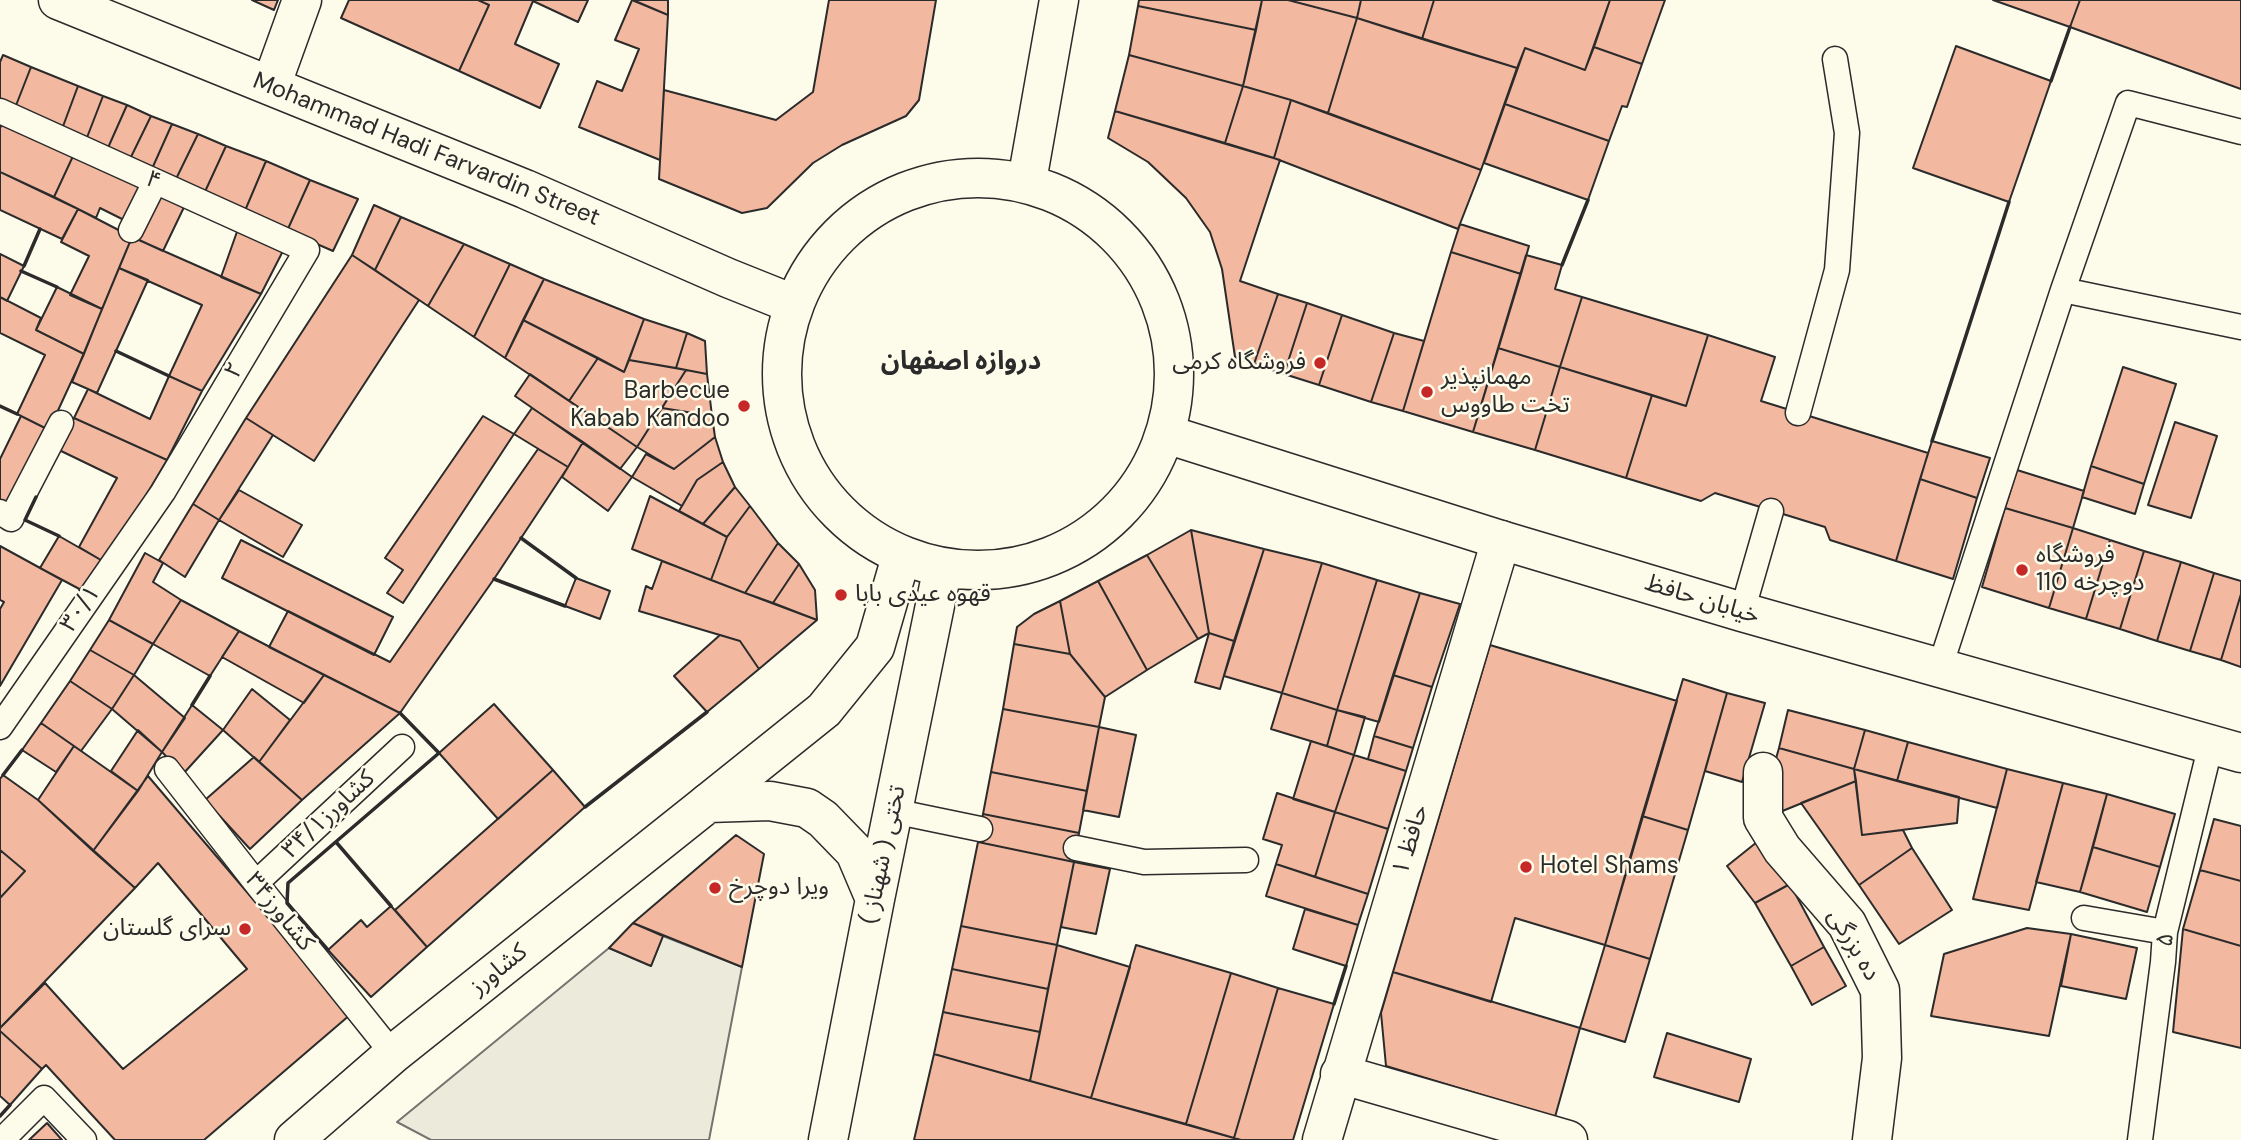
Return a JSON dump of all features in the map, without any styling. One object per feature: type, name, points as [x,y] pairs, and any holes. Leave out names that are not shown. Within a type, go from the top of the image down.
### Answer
[{"type":"street","name":"Mohammad Hadi Farvardin Street","points":[[58,0],[526,190],[793,304]]},
{"type":"street","points":[[271,86],[302,0]]},
{"type":"street","points":[[1027,181],[1059,0]]},
{"type":"street","points":[[976,175],[1027,181],[1086,208],[1133,251],[1164,308],[1175,371],[1166,434],[1135,494],[1087,539],[1026,566],[942,571],[901,557],[866,536],[819,491],[790,433],[780,368],[793,304],[826,246],[877,204],[924,183],[976,175]]},
{"type":"street","name":"خیابان حافظ","points":[[1166,434],[1501,540],[1742,612],[2226,748]]},
{"type":"street","name":"حافظ ۱","points":[[1322,1140],[1501,540]]},
{"type":"street","name":"کشاورز","points":[[294,1140],[393,1054],[824,710],[875,647],[901,557]]},
{"type":"street","name":"تختی ( شهناز )","points":[[828,1140],[942,571]]},
{"type":"street","name":"ده بزرگی","points":[[1763,772],[1763,818],[1782,849],[1847,924],[1880,990],[1882,1058],[1872,1140]]},
{"type":"street","points":[[708,803],[770,801],[807,808],[855,852],[875,899]]},
{"type":"street","points":[[1340,1074],[1567,1140]]},
{"type":"lane","points":[[1798,413],[1837,270],[1847,132],[1835,59]]},
{"type":"lane","points":[[1940,667],[2063,290],[2128,103],[2241,132]]},
{"type":"lane","name":"۴","points":[[0,111],[307,250]]},
{"type":"lane","points":[[131,230],[155,182]]},
{"type":"lane","name":"۲","points":[[163,492],[307,250]]},
{"type":"lane","points":[[2063,290],[2241,327]]},
{"type":"lane","points":[[0,513],[11,519],[61,423]]},
{"type":"lane","name":"۳۰/۱","points":[[0,727],[163,492]]},
{"type":"lane","points":[[1742,612],[1771,511]]},
{"type":"lane","name":"کشاورز۳۴/۱","points":[[256,883],[402,747]]},
{"type":"lane","name":"۵","points":[[2140,1140],[2164,962],[2165,932],[2226,748]]},
{"type":"lane","name":"کشاورز۳۴","points":[[167,769],[393,1054]]},
{"type":"lane","points":[[893,811],[980,829]]},
{"type":"lane","points":[[1076,848],[1144,862],[1246,860]]},
{"type":"lane","points":[[2084,918],[2165,932]]},
{"type":"lane","points":[[2,1140],[44,1098],[84,1140]]},
{"type":"shaded area","points":[[663,936],[742,967],[709,1140],[431,1140],[397,1122],[609,948],[651,966]]},
{"type":"building","points":[[252,0],[278,0],[274,10]]},
{"type":"building","points":[[349,0],[478,0],[489,5],[459,71],[341,18]]},
{"type":"building","points":[[478,0],[588,0],[578,22],[533,1],[515,44],[559,64],[540,108],[459,71],[489,5]]},
{"type":"building","points":[[632,0],[668,15],[660,160],[579,127],[597,81],[622,91],[639,49],[615,40]]},
{"type":"building","points":[[633,0],[668,0],[668,15]]},
{"type":"building","points":[[829,0],[936,0],[919,100],[906,116],[842,145],[813,163],[767,208],[742,213],[659,179],[664,90],[776,120],[813,92]]},
{"type":"building","points":[[1139,0],[1262,0],[1256,30],[1138,6]]},
{"type":"building","points":[[1262,0],[1288,0],[1357,18],[1328,113],[1243,86]]},
{"type":"building","points":[[1288,0],[1361,0],[1357,18]]},
{"type":"building","points":[[1361,0],[1434,0],[1422,39],[1357,18]]},
{"type":"building","points":[[1434,0],[1610,0],[1585,70],[1525,48],[1517,68],[1422,39]]},
{"type":"building","points":[[1610,0],[1665,0],[1642,64],[1594,47]]},
{"type":"building","points":[[1993,0],[2080,0],[2070,27]]},
{"type":"building","points":[[2080,0],[2241,0],[2241,89],[2070,27]]},
{"type":"building","points":[[1138,6],[1256,30],[1243,86],[1129,55]]},
{"type":"building","points":[[1357,18],[1517,68],[1481,170],[1328,113]]},
{"type":"building","points":[[1956,46],[2051,81],[2009,202],[1913,168]]},
{"type":"building","points":[[1594,47],[1642,64],[1627,107],[1622,106],[1609,141],[1505,104],[1525,48],[1585,70]]},
{"type":"building","points":[[3,55],[31,67],[15,108],[0,101],[0,62]]},
{"type":"building","points":[[1129,55],[1243,86],[1225,143],[1115,111]]},
{"type":"building","points":[[31,67],[78,86],[62,129],[15,108]]},
{"type":"building","points":[[78,86],[103,96],[86,140],[62,129]]},
{"type":"building","points":[[1243,86],[1291,100],[1274,158],[1225,143]]},
{"type":"building","points":[[103,96],[127,105],[107,150],[86,140]]},
{"type":"building","points":[[1291,100],[1481,170],[1458,229],[1274,158]]},
{"type":"building","points":[[1505,104],[1609,141],[1588,200],[1484,163]]},
{"type":"building","points":[[127,105],[151,116],[129,161],[107,150]]},
{"type":"building","points":[[1115,111],[1280,160],[1240,281],[1278,294],[1254,364],[1235,357],[1222,269],[1210,232],[1186,198],[1148,162],[1108,138]]},
{"type":"building","points":[[151,116],[172,124],[151,171],[129,161]]},
{"type":"building","points":[[4,120],[74,154],[54,197],[0,172],[0,128]]},
{"type":"building","points":[[172,124],[198,134],[175,181],[151,171]]},
{"type":"building","points":[[198,134],[226,146],[203,196],[175,181]]},
{"type":"building","points":[[226,146],[266,161],[244,213],[203,196]]},
{"type":"building","points":[[74,154],[145,188],[128,222],[100,208],[96,218],[54,197]]},
{"type":"building","points":[[266,161],[310,180],[287,231],[244,213]]},
{"type":"building","points":[[0,172],[78,209],[62,239],[0,210]]},
{"type":"building","points":[[310,180],[358,199],[333,251],[287,231]]},
{"type":"building","points":[[162,193],[186,203],[163,251],[137,239]]},
{"type":"building","points":[[374,205],[401,217],[375,270],[352,255]]},
{"type":"building","points":[[78,209],[132,237],[102,309],[70,295],[89,256],[61,242]]},
{"type":"building","points":[[401,217],[464,244],[428,306],[375,270]]},
{"type":"building","points":[[1460,224],[1529,246],[1521,274],[1451,252]]},
{"type":"building","points":[[239,226],[286,245],[261,294],[221,277]]},
{"type":"building","points":[[132,237],[261,294],[202,391],[169,376],[202,305],[119,268]]},
{"type":"building","points":[[464,244],[510,264],[474,337],[428,306]]},
{"type":"building","points":[[1451,252],[1521,274],[1473,432],[1403,411]]},
{"type":"building","points":[[0,254],[24,266],[7,301],[0,297]]},
{"type":"building","points":[[352,255],[419,300],[314,461],[246,418]]},
{"type":"building","points":[[1526,255],[1562,265],[1555,289],[1582,297],[1560,367],[1498,348]]},
{"type":"building","points":[[510,264],[544,279],[505,358],[474,337]]},
{"type":"building","points":[[119,268],[148,280],[97,393],[72,382]]},
{"type":"building","points":[[544,279],[644,319],[624,372],[523,320]]},
{"type":"building","points":[[57,287],[102,309],[84,354],[36,330]]},
{"type":"building","points":[[1278,294],[1307,303],[1284,374],[1254,364]]},
{"type":"building","points":[[0,297],[41,318],[36,330],[84,354],[49,430],[17,414],[45,355],[0,333]]},
{"type":"building","points":[[1582,297],[1708,335],[1686,406],[1560,367]]},
{"type":"building","points":[[1307,303],[1342,315],[1319,385],[1284,374]]},
{"type":"building","points":[[1342,315],[1394,333],[1371,402],[1319,385]]},
{"type":"building","points":[[644,319],[687,333],[676,368],[629,360]]},
{"type":"building","points":[[523,320],[598,358],[569,401],[505,358]]},
{"type":"building","points":[[687,333],[705,341],[707,374],[676,368]]},
{"type":"building","points":[[1394,333],[1424,341],[1403,411],[1371,402]]},
{"type":"building","points":[[1708,335],[1775,357],[1761,401],[1928,453],[1896,561],[1830,540],[1825,527],[1715,493],[1701,501],[1626,478],[1652,395],[1686,406]]},
{"type":"building","points":[[1498,348],[1560,367],[1535,450],[1473,432]]},
{"type":"building","points":[[598,358],[624,372],[629,360],[686,370],[637,447],[569,401]]},
{"type":"building","points":[[1560,367],[1652,395],[1626,478],[1535,450]]},
{"type":"building","points":[[2123,367],[2176,384],[2144,484],[2091,466]]},
{"type":"building","points":[[686,370],[707,374],[712,416],[662,408]]},
{"type":"building","points":[[530,374],[637,447],[620,469],[515,396]]},
{"type":"building","points":[[169,376],[202,391],[167,460],[74,418],[88,389],[150,419]]},
{"type":"building","points":[[532,408],[583,442],[568,467],[514,434]]},
{"type":"building","points":[[662,408],[712,416],[715,437],[674,469],[637,447]]},
{"type":"building","points":[[21,416],[49,430],[10,508],[0,502],[0,459]]},
{"type":"building","points":[[483,416],[514,434],[403,603],[387,593],[403,570],[385,558]]},
{"type":"building","points":[[74,418],[167,460],[106,563],[79,547],[117,478],[59,450]]},
{"type":"building","points":[[246,418],[273,435],[219,520],[193,504]]},
{"type":"building","points":[[2175,422],[2217,436],[2191,518],[2148,505]]},
{"type":"building","points":[[715,437],[723,462],[697,480],[682,506],[632,477],[646,454],[674,469]]},
{"type":"building","points":[[1932,441],[1990,458],[1977,498],[1920,479]]},
{"type":"building","points":[[583,442],[632,477],[608,511],[562,477]]},
{"type":"building","points":[[538,449],[568,467],[400,713],[269,647],[288,611],[390,662]]},
{"type":"building","points":[[723,462],[735,487],[703,524],[679,511],[697,480]]},
{"type":"building","points":[[2091,466],[2144,484],[2135,514],[2082,497]]},
{"type":"building","points":[[2017,470],[2084,491],[2073,528],[2005,508]]},
{"type":"building","points":[[1920,479],[1977,498],[1953,579],[1896,561]]},
{"type":"building","points":[[735,487],[750,506],[727,537],[703,524]]},
{"type":"building","points":[[239,490],[302,525],[283,557],[219,520]]},
{"type":"building","points":[[650,496],[727,537],[711,580],[632,549]]},
{"type":"building","points":[[193,504],[219,520],[185,577],[159,560]]},
{"type":"building","points":[[750,506],[778,543],[745,593],[711,580],[727,537]]},
{"type":"building","points":[[2005,508],[2073,528],[2049,608],[1982,587]]},
{"type":"building","points":[[2073,528],[2110,540],[2086,619],[2049,608]]},
{"type":"building","points":[[1191,530],[1209,633],[1198,639],[1147,555]]},
{"type":"building","points":[[1191,530],[1264,549],[1234,641],[1209,633]]},
{"type":"building","points":[[59,536],[106,563],[85,592],[40,568]]},
{"type":"building","points":[[241,540],[393,617],[374,655],[222,578]]},
{"type":"building","points":[[2110,540],[2144,551],[2120,629],[2086,619]]},
{"type":"building","points":[[778,543],[799,564],[773,603],[745,593]]},
{"type":"building","points":[[0,546],[62,580],[0,686],[0,609],[4,602],[0,600]]},
{"type":"building","points":[[1264,549],[1322,563],[1282,693],[1224,676]]},
{"type":"building","points":[[2144,551],[2181,562],[2157,641],[2120,629]]},
{"type":"building","points":[[145,553],[163,563],[153,582],[181,600],[153,644],[109,620]]},
{"type":"building","points":[[1147,555],[1198,639],[1147,670],[1098,581]]},
{"type":"building","points":[[662,561],[817,620],[759,669],[740,641],[639,611],[646,586],[652,589]]},
{"type":"building","points":[[2181,562],[2214,573],[2190,651],[2157,641]]},
{"type":"building","points":[[1322,563],[1377,580],[1337,710],[1282,693]]},
{"type":"building","points":[[799,564],[815,590],[817,620],[773,603]]},
{"type":"building","points":[[2214,573],[2241,581],[2241,594],[2221,660],[2190,651]]},
{"type":"building","points":[[576,578],[610,591],[600,619],[565,606]]},
{"type":"building","points":[[1377,580],[1420,593],[1379,722],[1337,710]]},
{"type":"building","points":[[1098,581],[1147,670],[1105,697],[1070,654],[1060,601]]},
{"type":"building","points":[[1420,593],[1460,604],[1432,687],[1393,675]]},
{"type":"building","points":[[2241,594],[2241,667],[2221,660]]},
{"type":"building","points":[[181,600],[239,631],[210,676],[153,644]]},
{"type":"building","points":[[1060,601],[1070,654],[1014,644],[1017,627],[1034,614]]},
{"type":"building","points":[[109,620],[153,644],[134,675],[90,650]]},
{"type":"building","points":[[239,631],[324,675],[304,703],[222,657]]},
{"type":"building","points":[[1209,633],[1234,641],[1220,689],[1195,682]]},
{"type":"building","points":[[720,635],[740,641],[759,669],[707,712],[674,676]]},
{"type":"building","points":[[1014,644],[1070,654],[1105,697],[1099,727],[1003,709]]},
{"type":"building","name":"Hotel Shams","points":[[1490,645],[1677,701],[1605,945],[1515,918],[1491,1002],[1393,972]]},
{"type":"building","points":[[90,650],[134,675],[112,709],[70,681]]},
{"type":"building","points":[[134,675],[185,718],[162,752],[112,709]]},
{"type":"building","points":[[324,675],[400,713],[302,800],[259,762]]},
{"type":"building","points":[[1393,675],[1432,687],[1413,748],[1374,736]]},
{"type":"building","points":[[1683,679],[1727,693],[1688,830],[1642,816]]},
{"type":"building","points":[[70,681],[112,709],[81,751],[41,723]]},
{"type":"building","points":[[252,689],[290,720],[259,762],[223,730]]},
{"type":"building","points":[[1282,693],[1337,710],[1327,746],[1271,729]]},
{"type":"building","points":[[1727,693],[1765,703],[1742,782],[1705,771]]},
{"type":"building","points":[[494,704],[553,770],[498,819],[439,753]]},
{"type":"building","points":[[192,705],[223,730],[183,774],[162,752]]},
{"type":"building","points":[[1003,709],[1099,727],[1087,791],[991,772]]},
{"type":"building","points":[[1337,710],[1365,717],[1354,755],[1327,746]]},
{"type":"building","points":[[1788,710],[1865,730],[1854,769],[1779,748]]},
{"type":"building","points":[[41,723],[74,746],[56,772],[22,750]]},
{"type":"building","points":[[1099,727],[1136,735],[1119,817],[1083,810]]},
{"type":"building","points":[[138,730],[162,752],[138,791],[111,771]]},
{"type":"building","points":[[1865,730],[1908,742],[1897,781],[1854,769]]},
{"type":"building","points":[[1374,736],[1413,748],[1406,771],[1368,759]]},
{"type":"building","points":[[1311,741],[1354,755],[1335,812],[1293,799]]},
{"type":"building","points":[[1908,742],[2007,769],[1997,808],[1897,781]]},
{"type":"building","points":[[74,746],[138,791],[93,851],[38,800]]},
{"type":"building","points":[[1779,748],[1854,769],[1856,781],[1780,812],[1771,776]]},
{"type":"building","points":[[1354,755],[1406,771],[1388,829],[1335,812]]},
{"type":"building","points":[[254,757],[302,800],[250,849],[205,800]]},
{"type":"building","points":[[1854,769],[1959,797],[1957,823],[1862,835]]},
{"type":"building","points":[[2007,769],[2063,783],[2029,910],[1973,899]]},
{"type":"building","points":[[553,770],[585,807],[427,947],[395,910]]},
{"type":"building","points":[[991,772],[1087,791],[1079,833],[983,814]]},
{"type":"building","points":[[3,775],[38,800],[135,888],[0,1028],[0,898],[25,871],[0,850],[0,779]]},
{"type":"building","name":"سرای گلستان","points":[[148,776],[351,1014],[204,1140],[115,1140],[46,1065],[42,1069],[0,1031],[45,983],[123,1069],[247,969],[158,863],[135,888],[93,851]]},
{"type":"building","points":[[1856,781],[1862,835],[1903,830],[1912,848],[1859,885],[1801,803]]},
{"type":"building","points":[[2063,783],[2107,794],[2080,892],[2036,882]]},
{"type":"building","points":[[1277,793],[1335,812],[1315,877],[1276,864],[1282,845],[1263,839]]},
{"type":"building","points":[[2107,794],[2175,814],[2160,867],[2093,847]]},
{"type":"building","points":[[1335,812],[1388,829],[1368,894],[1315,877]]},
{"type":"building","points":[[983,814],[1079,833],[1074,862],[978,842]]},
{"type":"building","points":[[1642,816],[1688,830],[1650,959],[1605,945]]},
{"type":"building","points":[[2214,819],[2241,826],[2241,881],[2200,870]]},
{"type":"building","name":"ویرا دوچرخ","points":[[736,835],[764,854],[742,967],[633,923]]},
{"type":"building","points":[[978,842],[1074,862],[1057,945],[961,926]]},
{"type":"building","points":[[1757,842],[1790,884],[1755,903],[1727,866]]},
{"type":"building","points":[[2093,847],[2160,867],[2147,912],[2080,892]]},
{"type":"building","points":[[1912,848],[1952,910],[1899,944],[1859,885]]},
{"type":"building","points":[[0,850],[25,871],[0,898]]},
{"type":"building","points":[[1074,862],[1110,869],[1096,934],[1061,927]]},
{"type":"building","points":[[1276,864],[1368,894],[1358,925],[1266,896]]},
{"type":"building","points":[[2200,870],[2241,881],[2241,946],[2183,929]]},
{"type":"building","points":[[1790,884],[1824,947],[1791,966],[1755,903]]},
{"type":"building","points":[[391,906],[427,947],[371,997],[328,950],[361,920],[367,927]]},
{"type":"building","points":[[1305,909],[1358,925],[1346,966],[1293,949]]},
{"type":"building","points":[[633,923],[663,936],[651,966],[609,948]]},
{"type":"building","points":[[961,926],[1057,945],[1048,989],[952,969]]},
{"type":"building","points":[[2027,928],[2071,934],[2049,1036],[1931,1016],[1944,954]]},
{"type":"building","points":[[2183,929],[2241,946],[2241,1048],[2173,1032]]},
{"type":"building","points":[[2071,934],[2137,948],[2126,999],[2061,986]]},
{"type":"building","points":[[1057,945],[1130,967],[1091,1098],[1030,1081]]},
{"type":"building","points":[[1136,945],[1231,973],[1186,1124],[1091,1098]]},
{"type":"building","points":[[1605,945],[1650,959],[1625,1042],[1580,1028]]},
{"type":"building","points":[[1824,947],[1846,986],[1812,1005],[1791,966]]},
{"type":"building","points":[[952,969],[1048,989],[1040,1032],[943,1012]]},
{"type":"building","points":[[1393,972],[1580,1028],[1555,1117],[1386,1066],[1381,1013]]},
{"type":"building","points":[[1231,973],[1278,988],[1234,1138],[1186,1124]]},
{"type":"building","points":[[1278,988],[1334,1004],[1293,1140],[1241,1140],[1234,1138]]},
{"type":"building","points":[[943,1012],[1040,1032],[1030,1081],[934,1054]]},
{"type":"building","points":[[0,1031],[42,1069],[10,1105],[0,1096]]},
{"type":"building","points":[[1667,1033],[1751,1059],[1739,1102],[1654,1077]]},
{"type":"building","points":[[934,1054],[1091,1098],[1241,1140],[914,1140]]},
{"type":"building","points":[[47,1123],[62,1140],[29,1140]]},
{"type":"wall","points":[[2051,81],[2070,27]]},
{"type":"wall","points":[[1562,265],[1588,200]]},
{"type":"wall","points":[[1932,441],[2009,202]]},
{"type":"wall","points":[[24,266],[40,229]]},
{"type":"wall","points":[[21,271],[57,287]]},
{"type":"wall","points":[[116,351],[169,376]]},
{"type":"wall","points":[[0,406],[17,414]]},
{"type":"wall","points":[[36,497],[25,520],[59,536]]},
{"type":"wall","points":[[521,538],[576,578]]},
{"type":"wall","points":[[494,579],[565,606]]},
{"type":"wall","points":[[192,705],[210,676]]},
{"type":"wall","points":[[585,807],[707,712]]},
{"type":"wall","points":[[328,950],[287,903],[288,883],[439,753],[400,713]]},
{"type":"wall","points":[[3,775],[22,750]]},
{"type":"wall","points":[[336,842],[391,906]]},
{"type":"wall","points":[[1334,1004],[1346,966]]},
{"type":"wall","points":[[0,1116],[10,1105]]},
{"type":"place","name":"فروشگاه کرمی","points":[[1320,363]]},
{"type":"place","name":"مهمانپذیر تخت طاووس","points":[[1427,392]]},
{"type":"place","name":"Barbecue Kabab Kandoo","points":[[744,406]]},
{"type":"place","name":"فروشگاه دوچرخه 110","points":[[2022,570]]},
{"type":"place","name":"قهوه عیدی بابا","points":[[841,595]]},
{"type":"place","name":"Hotel Shams","points":[[1526,867]]},
{"type":"place","name":"ویرا دوچرخ","points":[[715,888]]},
{"type":"place","name":"سرای گلستان","points":[[245,929]]},
{"type":"district","name":"دروازه اصفهان","points":[[961,362]]}]
